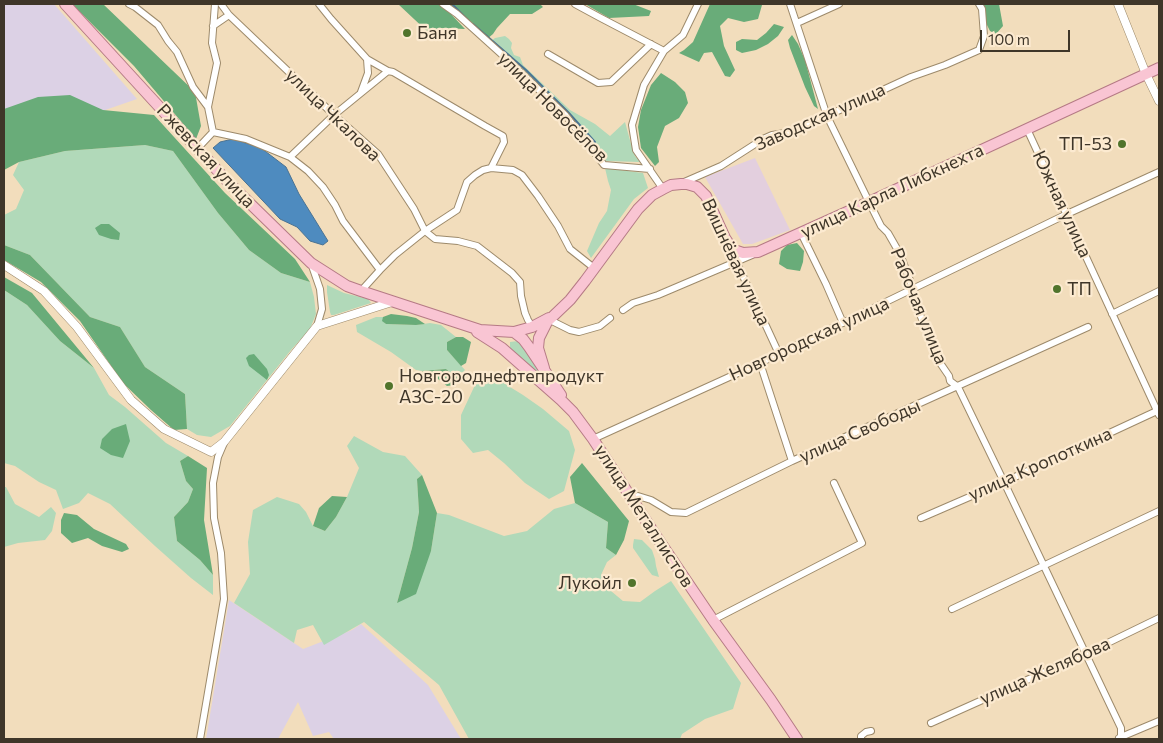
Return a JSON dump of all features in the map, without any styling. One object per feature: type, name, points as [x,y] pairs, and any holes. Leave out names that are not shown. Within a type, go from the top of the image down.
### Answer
[{"type":"main road","name":"Ржевская улица","points":[[65,4],[228,182],[311,263],[347,286],[460,324]]},
{"type":"main road","name":"улица Карла Либкнехта","points":[[758,252],[1159,68]]},
{"type":"main road","name":"Заводская улица","points":[[460,324],[480,330],[510,332],[537,330],[570,300],[638,209],[652,195],[671,185],[681,184]]},
{"type":"main road","name":"Вишнёвая улица","points":[[681,184],[693,185],[706,196],[728,244]]},
{"type":"main road","points":[[728,244],[738,252],[758,252]]},
{"type":"main road","name":"улица Металлистов","points":[[460,324],[474,330],[502,348],[573,412],[593,439],[713,620],[772,700],[797,739]]},
{"type":"main road","points":[[537,330],[539,338],[538,348],[544,368]]},
{"type":"main road","points":[[502,348],[510,332],[523,339],[573,412]]},
{"type":"street","name":"Ржевская улица","points":[[129,4],[158,25],[177,52],[193,87],[208,107],[213,132],[246,139],[290,157],[308,171],[323,187],[343,221],[380,270]]},
{"type":"street","points":[[208,107],[217,63],[212,44],[215,4]]},
{"type":"street","name":"улица Чкалова","points":[[220,4],[229,15],[334,115],[378,154],[414,209],[425,231]]},
{"type":"street","points":[[319,4],[367,59],[388,71],[402,76],[503,136],[504,142],[491,168]]},
{"type":"street","name":"улица Новосёлов","points":[[443,4],[509,60],[566,116],[604,165],[650,169]]},
{"type":"street","points":[[575,4],[664,51]]},
{"type":"street","points":[[663,189],[636,150],[632,125],[644,85],[664,51],[684,35],[698,4]]},
{"type":"street","name":"Рабочая улица","points":[[790,4],[827,116],[869,202],[900,254],[913,289],[917,308],[932,341],[936,357],[949,376],[950,381],[958,387],[1004,482],[1121,728],[1120,738]]},
{"type":"street","points":[[797,23],[839,4]]},
{"type":"street","name":"Заводская улица","points":[[681,184],[721,166],[763,139],[772,135],[792,132],[911,77],[979,50],[984,36],[982,9],[979,4]]},
{"type":"street","points":[[1118,4],[1159,101]]},
{"type":"street","points":[[213,26],[229,15]]},
{"type":"street","points":[[548,54],[598,83],[611,82],[651,44]]},
{"type":"street","points":[[361,93],[368,73],[367,59]]},
{"type":"street","points":[[290,157],[334,115],[388,71]]},
{"type":"street","name":"Южная улица","points":[[1027,129],[1158,412]]},
{"type":"street","points":[[197,148],[213,132]]},
{"type":"street","points":[[361,291],[395,255],[425,231],[457,210],[467,182],[483,170],[491,168],[513,170],[522,175],[558,226],[570,249],[594,268]]},
{"type":"street","name":"Новгородская улица","points":[[593,439],[760,363],[1067,214],[1159,172]]},
{"type":"street","points":[[425,231],[436,239],[458,241],[477,246],[512,273],[520,282],[521,296],[528,320],[537,330]]},
{"type":"street","points":[[801,233],[843,323]]},
{"type":"street","name":"Вишнёвая улица","points":[[728,244],[779,354]]},
{"type":"street","name":"улица Карла Либкнехта","points":[[623,310],[633,303],[658,295],[758,252]]},
{"type":"street","points":[[211,452],[224,442],[317,326],[322,309],[320,289],[311,263]]},
{"type":"street","points":[[4,265],[44,291],[77,327],[131,400],[164,429],[218,457]]},
{"type":"street","points":[[1112,314],[1159,291]]},
{"type":"street","points":[[317,326],[392,302]]},
{"type":"street","points":[[551,317],[570,330],[579,332],[600,326],[610,318]]},
{"type":"street","name":"улица Свободы","points":[[632,498],[638,496],[651,500],[671,512],[686,513],[792,461],[1088,328]]},
{"type":"street","points":[[760,363],[792,461]]},
{"type":"street","name":"улица Кропоткина","points":[[921,518],[1158,412]]},
{"type":"street","points":[[200,739],[224,599],[221,553],[214,518],[213,484],[218,457],[224,442]]},
{"type":"street","points":[[713,620],[862,543],[834,483]]},
{"type":"street","points":[[952,609],[1159,511]]},
{"type":"street","name":"улица Желябова","points":[[931,723],[1085,654],[1159,618]]},
{"type":"street","points":[[1120,738],[1159,721]]},
{"type":"street","points":[[860,739],[861,736],[871,730]]},
{"type":"shaded area","points":[[4,4],[54,4],[137,99],[27,137],[4,135]]},
{"type":"shaded area","points":[[755,158],[790,230],[752,244],[743,244],[705,177]]},
{"type":"shaded area","points":[[229,600],[303,649],[352,630],[361,624],[428,685],[461,739],[334,739],[329,732],[313,736],[298,702],[278,739],[206,739]]},
{"type":"green space","points":[[72,4],[103,4],[195,92],[201,126],[196,139],[134,66]]},
{"type":"green space","points":[[398,4],[438,4],[448,11],[465,29],[442,28],[430,34]]},
{"type":"green space","points":[[447,4],[540,4],[543,7],[532,14],[510,14],[487,39]]},
{"type":"green space","points":[[585,4],[633,4],[651,11],[649,16],[609,18]]},
{"type":"green space","points":[[710,4],[762,5],[758,19],[744,22],[728,18],[720,26],[724,46],[735,70],[730,77],[725,76],[712,52],[704,53],[699,62],[679,53],[693,42]]},
{"type":"green space","points":[[980,4],[999,4],[1003,26],[996,34],[990,31]]},
{"type":"green space","points":[[774,24],[784,27],[778,36],[768,44],[756,50],[742,53],[736,50],[736,42],[742,39],[757,40]]},
{"type":"green space","points":[[792,35],[805,60],[818,109],[814,106],[805,87],[790,48],[788,40]]},
{"type":"green space","points":[[505,36],[512,43],[511,48],[514,55],[520,57],[523,65],[570,110],[595,124],[610,136],[625,122],[635,156],[640,162],[605,161],[529,75],[490,42],[495,38]]},
{"type":"green space","points":[[661,73],[675,82],[685,92],[688,103],[679,118],[665,126],[657,147],[659,162],[655,166],[641,148],[638,127],[641,110],[651,85]]},
{"type":"green space","points":[[70,95],[103,110],[154,115],[225,193],[295,259],[310,282],[281,273],[249,250],[218,213],[173,151],[145,145],[65,151],[19,162],[4,170],[4,109],[38,97]]},
{"type":"green space","points":[[145,145],[173,151],[218,213],[249,250],[281,273],[310,282],[314,297],[316,314],[310,329],[230,426],[211,437],[197,435],[187,429],[185,394],[145,367],[120,327],[90,317],[30,255],[4,245],[4,215],[16,209],[24,190],[13,175],[19,162],[65,151]]},
{"type":"green space","points":[[605,168],[643,173],[648,188],[634,199],[591,258],[587,251],[599,223],[607,211],[611,190]]},
{"type":"green space","points":[[101,224],[109,224],[120,233],[119,240],[99,235],[95,228]]},
{"type":"green space","points":[[797,243],[804,251],[800,271],[787,269],[779,264],[781,251],[787,245]]},
{"type":"green space","points":[[4,245],[30,255],[90,317],[120,327],[145,367],[185,394],[187,429],[174,430],[123,383],[80,321],[41,282],[4,260]]},
{"type":"green space","points":[[4,277],[32,293],[94,368],[60,341],[27,305],[4,290]]},
{"type":"green space","points":[[327,285],[344,293],[368,299],[371,303],[331,315]]},
{"type":"green space","points":[[4,290],[27,305],[60,341],[94,368],[109,395],[166,443],[188,456],[180,461],[186,481],[193,489],[188,502],[174,517],[177,541],[200,560],[213,575],[213,595],[191,578],[110,504],[88,493],[79,503],[63,509],[56,490],[39,482],[15,466],[4,463]]},
{"type":"green space","points":[[391,314],[416,318],[425,324],[386,324],[382,321],[383,317]]},
{"type":"green space","points":[[376,317],[383,317],[383,321],[386,324],[416,325],[430,323],[441,325],[456,337],[447,342],[447,350],[465,370],[452,374],[446,369],[416,370],[391,352],[357,332],[356,325]]},
{"type":"green space","points":[[456,337],[463,337],[471,342],[466,363],[461,366],[447,350],[447,342]]},
{"type":"green space","points":[[518,341],[547,383],[511,351],[510,342]]},
{"type":"green space","points":[[254,354],[267,369],[269,375],[267,380],[249,366],[246,358]]},
{"type":"green space","points":[[446,369],[452,374],[459,373],[455,385],[447,386],[422,371]]},
{"type":"green space","points":[[484,371],[543,409],[569,431],[575,450],[564,491],[549,499],[525,483],[488,450],[473,453],[461,439],[461,415]]},
{"type":"green space","points":[[126,424],[130,441],[123,458],[111,455],[100,448],[102,439],[112,429]]},
{"type":"green space","points":[[354,436],[383,452],[405,456],[422,475],[417,479],[419,512],[412,548],[397,603],[431,551],[437,513],[449,515],[504,536],[527,531],[554,509],[575,503],[608,522],[606,548],[616,555],[607,562],[601,575],[611,591],[623,601],[640,602],[671,581],[741,683],[733,709],[705,719],[682,734],[680,739],[469,739],[439,685],[364,622],[324,645],[313,625],[297,630],[294,643],[234,603],[250,574],[248,542],[253,510],[277,497],[299,504],[306,512],[313,526],[325,531],[336,517],[347,497],[359,468],[347,446]]},
{"type":"green space","points":[[188,456],[207,468],[204,520],[213,575],[200,560],[177,541],[174,517],[188,502],[193,489],[186,481],[180,461]]},
{"type":"green space","points":[[582,463],[629,521],[624,540],[616,555],[606,548],[608,522],[575,503],[570,477]]},
{"type":"green space","points":[[422,475],[437,513],[431,551],[416,594],[397,603],[412,548],[419,512],[417,479]]},
{"type":"green space","points":[[4,487],[6,487],[15,504],[39,517],[51,507],[56,513],[52,531],[45,540],[18,543],[4,547]]},
{"type":"green space","points":[[332,496],[347,497],[336,517],[325,531],[313,526],[319,508]]},
{"type":"green space","points":[[64,513],[77,515],[94,529],[126,544],[129,549],[122,552],[102,546],[88,538],[72,543],[61,533],[61,520]]},
{"type":"green space","points":[[634,539],[642,540],[652,550],[659,577],[652,575],[633,548]]},
{"type":"water","points":[[233,139],[261,148],[286,167],[299,194],[328,241],[323,245],[310,241],[297,227],[280,219],[213,148],[220,142]]},
{"type":"waterway","points":[[452,4],[469,21]]},
{"type":"waterway","points":[[473,24],[526,70],[595,142]]},
{"type":"place","name":"Баня","points":[[407,33]]},
{"type":"place","name":"ТП-53","points":[[1122,144]]},
{"type":"place","name":"ТП","points":[[1057,289]]},
{"type":"place","name":"Новгороднефтепродукт АЗС-20","points":[[389,386]]},
{"type":"place","name":"Лукойл","points":[[632,583]]}]
